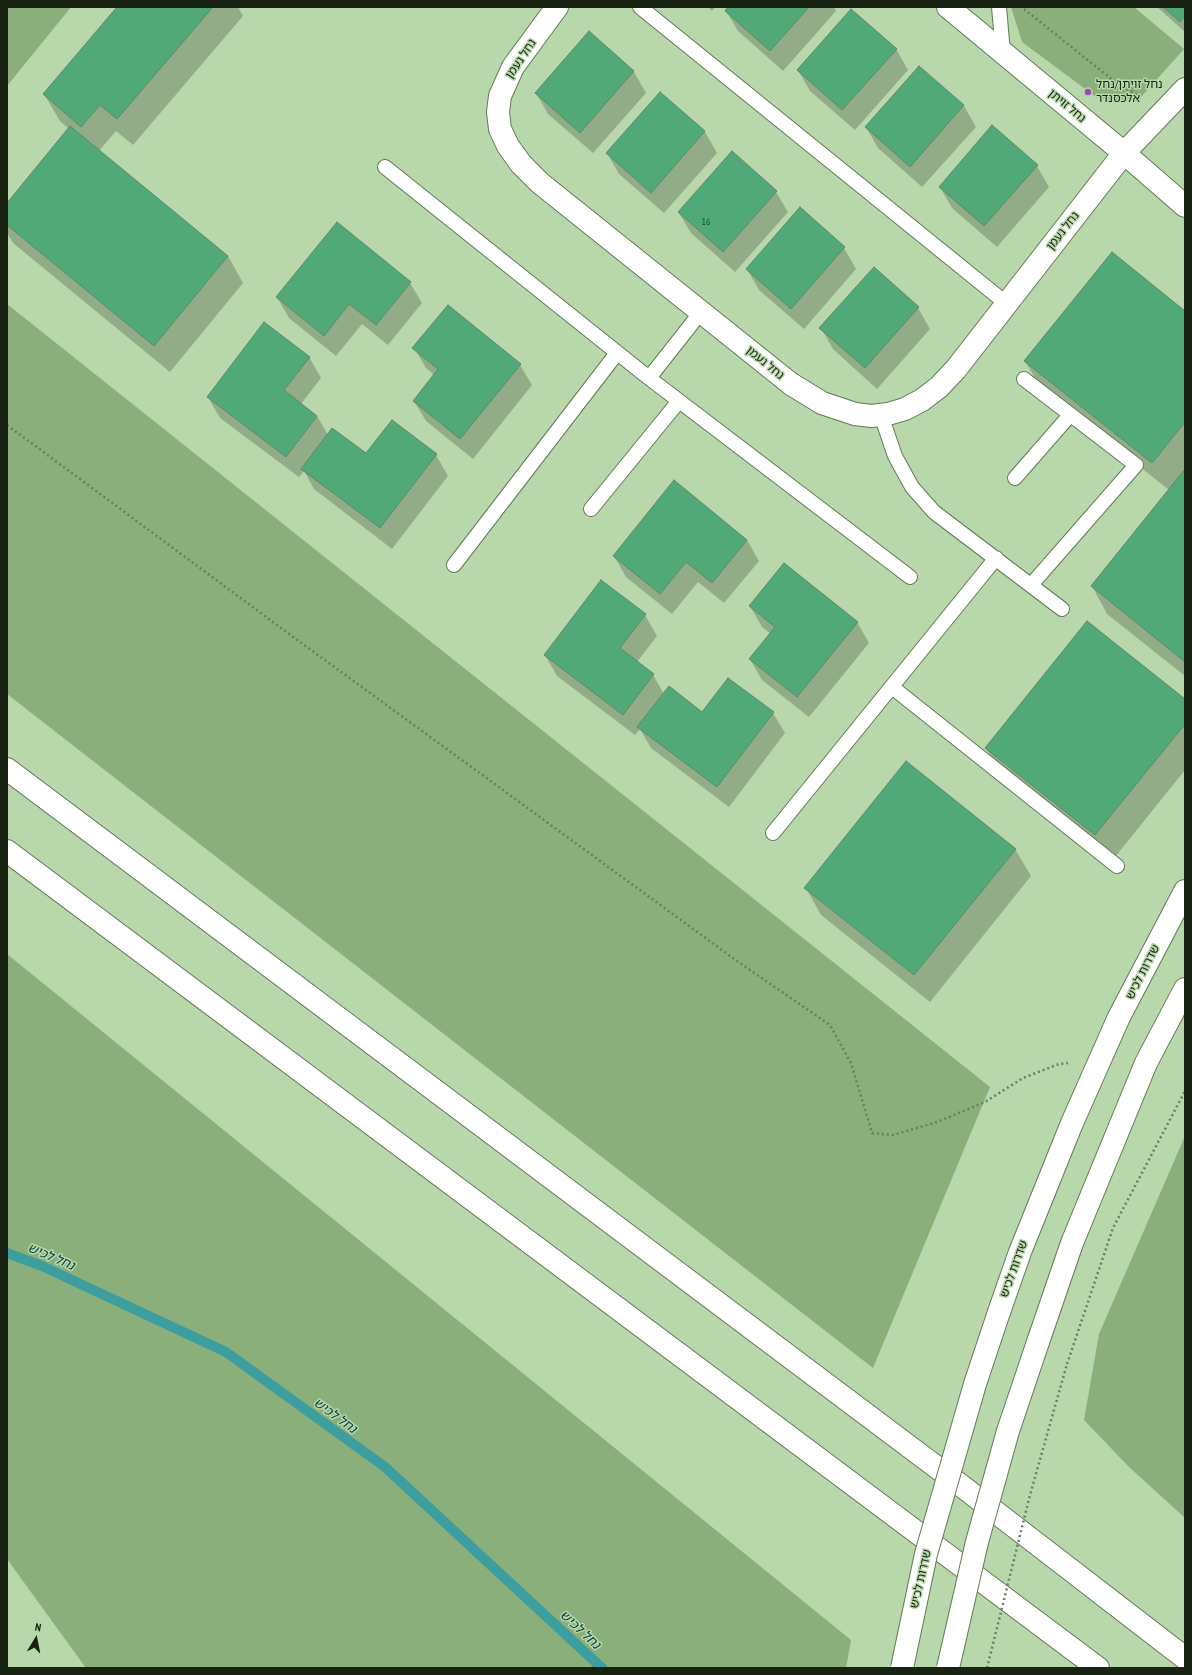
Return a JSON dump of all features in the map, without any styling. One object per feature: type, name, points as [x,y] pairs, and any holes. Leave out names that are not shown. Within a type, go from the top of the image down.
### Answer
[{"type":"main road","name":"נחל נעמן","points":[[557,7],[513,67],[500,96],[498,112],[500,129],[508,146],[520,164],[540,183],[700,312],[806,394],[833,408],[854,414],[881,415],[905,409],[922,400],[939,387],[956,369],[1124,152],[1185,89]]},
{"type":"main road","name":"נחל זויתן","points":[[948,7],[1124,152],[1185,206]]},
{"type":"main road","points":[[7,769],[967,1490],[1185,1658]]},
{"type":"main road","points":[[7,851],[1098,1668]]},
{"type":"main road","name":"שדרות לכיש","points":[[902,1668],[926,1554],[975,1384],[1020,1252],[1072,1123],[1119,1017],[1185,891]]},
{"type":"main road","points":[[948,1668],[977,1542],[1008,1431],[1072,1243],[1143,1070],[1185,989]]},
{"type":"lane","points":[[640,7],[1007,304]]},
{"type":"lane","points":[[999,7],[1003,53]]},
{"type":"lane","points":[[385,167],[617,353],[910,578]]},
{"type":"lane","points":[[650,378],[700,312]]},
{"type":"lane","points":[[454,565],[617,353]]},
{"type":"lane","points":[[1024,379],[1136,465],[1031,585]]},
{"type":"lane","points":[[591,510],[679,401]]},
{"type":"lane","points":[[881,415],[895,456],[912,487],[934,512],[1062,609]]},
{"type":"lane","points":[[1015,478],[1070,415]]},
{"type":"lane","points":[[773,833],[996,558]]},
{"type":"lane","points":[[892,687],[1117,866]]},
{"type":"path","points":[[1021,7],[1114,81],[1164,111]]},
{"type":"path","points":[[7,425],[281,628],[731,956],[830,1025],[851,1063],[872,1133],[893,1135],[937,1122],[984,1102],[1023,1078],[1059,1064],[1100,1060]]},
{"type":"path","points":[[987,1668],[1030,1495],[1067,1364],[1113,1228],[1185,1091]]},
{"type":"green space","points":[[7,7],[71,7],[7,86]]},
{"type":"green space","points":[[1011,7],[1134,7],[1184,49],[1142,96],[1117,102],[1096,97],[1022,42]]},
{"type":"green space","points":[[7,304],[990,1087],[873,1368],[7,694]]},
{"type":"green space","points":[[7,954],[851,1640],[846,1668],[86,1668],[7,1559]]},
{"type":"green space","points":[[1185,1136],[1185,1518],[1129,1467],[1084,1420],[1099,1334]]},
{"type":"building","points":[[117,7],[213,7],[117,119],[100,105],[81,127],[43,94]]},
{"type":"building","points":[[728,7],[809,7],[770,51],[725,11]]},
{"type":"building","points":[[1163,7],[1185,7],[1185,16],[1180,22]]},
{"type":"building","points":[[851,9],[897,49],[842,110],[797,70]]},
{"type":"building","points":[[589,31],[634,71],[580,133],[535,93]]},
{"type":"building","points":[[919,66],[964,105],[910,167],[865,127]]},
{"type":"building","points":[[660,92],[705,131],[651,193],[606,153]]},
{"type":"building","points":[[992,125],[1038,165],[984,226],[939,187]]},
{"type":"building","points":[[70,126],[228,256],[154,346],[7,225],[7,203]]},
{"type":"building","points":[[732,151],[777,191],[723,252],[678,212]]},
{"type":"building","points":[[800,207],[845,247],[791,309],[746,269]]},
{"type":"building","points":[[337,222],[411,282],[376,325],[349,304],[324,336],[276,297]]},
{"type":"building","points":[[1112,252],[1185,311],[1185,422],[1152,463],[1024,361]]},
{"type":"building","points":[[874,267],[919,307],[865,368],[819,328]]},
{"type":"building","points":[[448,305],[521,364],[460,439],[413,401],[438,369],[412,348]]},
{"type":"building","points":[[264,322],[310,357],[284,390],[317,416],[286,457],[207,397]]},
{"type":"building","points":[[392,420],[437,454],[380,528],[301,469],[332,428],[366,453]]},
{"type":"building","points":[[1185,469],[1185,662],[1091,586]]},
{"type":"building","points":[[674,480],[747,540],[712,583],[686,562],[660,594],[613,556]]},
{"type":"building","points":[[784,563],[858,622],[797,697],[749,659],[775,627],[749,606]]},
{"type":"building","points":[[601,580],[646,614],[620,648],[654,674],[623,715],[544,655]]},
{"type":"building","points":[[1087,621],[1185,699],[1185,724],[1095,835],[985,748]]},
{"type":"building","points":[[728,678],[774,712],[717,787],[637,727],[669,686],[702,712]]},
{"type":"building","points":[[906,761],[1016,849],[914,975],[804,888]]},
{"type":"waterway","name":"נחל לכיש","points":[[7,1253],[42,1266],[226,1352],[385,1467],[602,1668]]},
{"type":"place","name":"נחל זויתן/נחל אלכסנדר","points":[[1088,92]]}]
